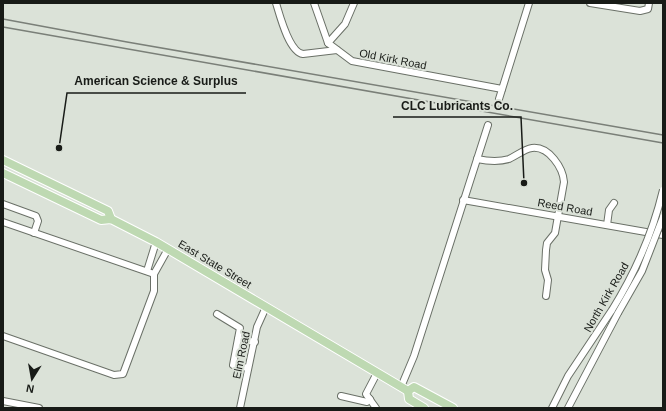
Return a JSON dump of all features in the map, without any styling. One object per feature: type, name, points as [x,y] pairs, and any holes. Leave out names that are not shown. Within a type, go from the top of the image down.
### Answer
[{"type":"main road","points":[[3,160],[108,211],[111,219]]},
{"type":"main road","name":"East State Street","points":[[3,173],[101,220],[111,219],[156,242],[405,389],[409,399],[424,408]]},
{"type":"main road","name":"East State Street","points":[[405,389],[414,387],[453,408]]},
{"type":"street","points":[[276,3],[292,46],[298,53],[303,54],[337,50]]},
{"type":"street","points":[[314,3],[328,43],[345,24],[354,3]]},
{"type":"street","points":[[499,99],[529,3]]},
{"type":"street","points":[[590,3],[640,11],[648,9],[649,3]]},
{"type":"street","name":"Old Kirk Road","points":[[328,43],[352,61],[502,89]]},
{"type":"street","points":[[405,389],[414,356],[488,125]]},
{"type":"street","points":[[477,160],[507,159],[532,148],[543,150],[553,158],[563,174],[564,182],[555,233],[547,243],[546,250],[544,270],[548,280],[546,296]]},
{"type":"street","name":"North Kirk Road","points":[[552,408],[568,376],[612,310],[633,273],[644,248],[663,190]]},
{"type":"street","name":"Reed Road","points":[[464,200],[663,235]]},
{"type":"street","points":[[607,225],[609,210],[614,203]]},
{"type":"street","points":[[3,204],[36,216],[38,221],[34,233]]},
{"type":"street","name":"North Kirk Road","points":[[568,408],[642,271],[663,217]]},
{"type":"street","points":[[3,222],[154,274]]},
{"type":"street","points":[[147,271],[156,242]]},
{"type":"street","points":[[3,336],[114,375],[123,374],[154,291],[154,274],[168,249]]},
{"type":"street","name":"Elm Road","points":[[240,408],[260,318],[266,307]]},
{"type":"street","points":[[217,314],[240,328],[233,365],[248,368]]},
{"type":"street","points":[[238,339],[255,342]]},
{"type":"street","points":[[376,408],[366,394],[377,373]]},
{"type":"street","points":[[342,396],[366,402],[370,399]]},
{"type":"street","points":[[3,401],[39,408]]},
{"type":"railway","points":[[3,19],[663,135]]},
{"type":"railway","points":[[3,27],[663,143]]},
{"type":"place","name":"American Science & Surplus","points":[[59,148]]},
{"type":"place","name":"CLC Lubricants Co.","points":[[524,183]]}]
